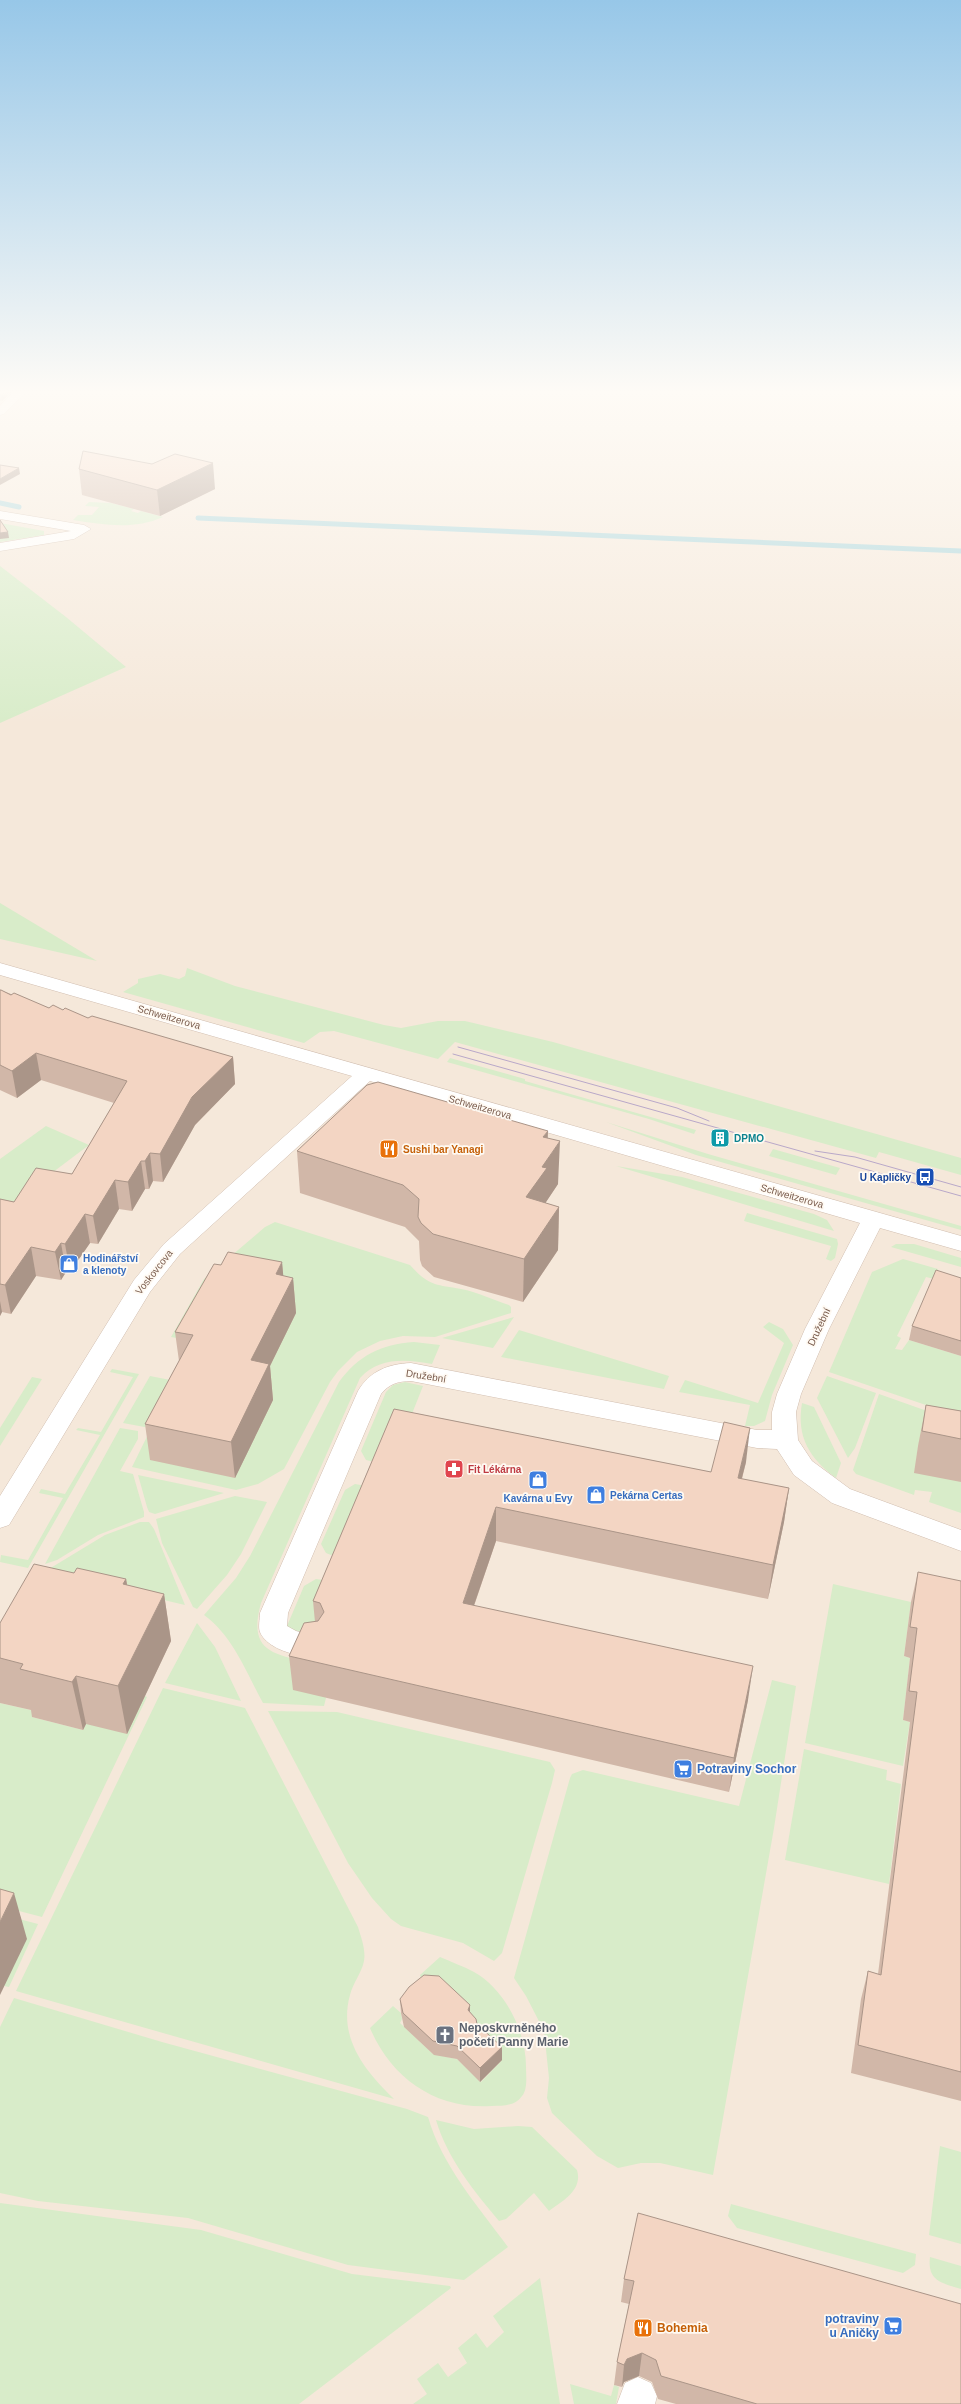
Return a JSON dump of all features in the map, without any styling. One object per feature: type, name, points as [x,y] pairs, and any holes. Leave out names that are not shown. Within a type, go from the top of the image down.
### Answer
[{"type":"street","points":[[0,515],[84,529],[74,535],[0,547]]},
{"type":"street","name":"Schweitzerova","points":[[0,969],[961,1244]]},
{"type":"street","name":"Voskovcova","points":[[0,1518],[96,1358],[142,1286],[172,1249],[366,1074]]},
{"type":"street","name":"Družební","points":[[873,1219],[817,1330],[789,1394],[783,1425],[785,1440],[803,1468],[830,1490],[961,1541]]},
{"type":"street","name":"Družební","points":[[311,1646],[289,1642],[278,1636],[273,1630],[274,1613],[370,1391],[378,1380],[385,1376],[400,1372],[411,1372],[757,1439],[785,1440]]},
{"type":"shaded area","points":[[0,501],[961,501],[961,2404],[0,2404]]},
{"type":"green space","points":[[89,502],[111,503],[134,509],[131,511],[138,513],[141,511],[163,517],[141,524],[130,525],[107,525],[73,520],[78,515],[92,515],[99,507],[85,506]]},
{"type":"green space","points":[[0,523],[44,531],[44,535],[0,542]]},
{"type":"green space","points":[[0,566],[66,617],[126,667],[0,723]]},
{"type":"green space","points":[[0,903],[97,961],[0,939]]},
{"type":"green space","points":[[187,968],[235,986],[384,1025],[401,1028],[438,1021],[465,1021],[553,1042],[961,1158],[961,1175],[879,1152],[876,1158],[455,1042],[438,1059],[334,1031],[320,1032],[304,1043],[123,992],[138,983],[138,979],[160,974],[179,979],[185,976]]},
{"type":"green space","points":[[450,1058],[696,1130],[694,1134],[649,1119],[447,1062]]},
{"type":"green space","points":[[606,1122],[708,1154],[961,1226],[961,1230],[696,1155]]},
{"type":"green space","points":[[46,1126],[89,1145],[0,1212],[0,1159]]},
{"type":"green space","points":[[773,1149],[840,1168],[836,1175],[769,1156]]},
{"type":"green space","points":[[616,1166],[682,1177],[814,1214],[827,1220],[834,1231]]},
{"type":"green space","points":[[747,1213],[837,1239],[838,1244],[835,1258],[831,1261],[826,1259],[831,1246],[744,1221]]},
{"type":"green space","points":[[275,1222],[410,1265],[428,1281],[439,1285],[473,1292],[509,1305],[511,1307],[511,1313],[435,1337],[403,1336],[380,1341],[357,1352],[338,1371],[330,1382],[284,1469],[258,1484],[236,1490],[132,1467],[194,1341],[171,1337],[204,1279],[265,1227]]},
{"type":"green space","points":[[896,1244],[914,1244],[961,1258],[961,1267],[891,1247]]},
{"type":"green space","points":[[903,1259],[938,1269],[934,1279],[926,1277],[897,1336],[901,1338],[895,1349],[902,1350],[909,1340],[961,1356],[961,1417],[829,1372],[872,1272]]},
{"type":"green space","points":[[514,1317],[493,1348],[442,1338]]},
{"type":"green space","points":[[769,1322],[783,1329],[793,1345],[772,1395],[765,1421],[754,1426],[745,1426],[750,1405],[679,1392],[685,1380],[758,1403],[784,1343],[763,1327]]},
{"type":"green space","points":[[519,1330],[669,1376],[664,1389],[501,1357]]},
{"type":"green space","points":[[414,1342],[440,1345],[432,1364],[412,1361],[393,1361],[376,1366],[367,1371],[360,1378],[261,1603],[257,1629],[264,1646],[280,1655],[305,1661],[326,1698],[324,1706],[263,1703],[245,1667],[231,1644],[223,1633],[204,1615],[236,1578],[250,1556],[339,1382],[354,1365],[371,1353],[391,1345]]},
{"type":"green space","points":[[112,1369],[139,1374],[28,1568],[0,1562],[1,1555],[28,1560],[63,1498],[39,1493],[41,1489],[65,1494],[100,1435],[76,1430],[78,1428],[101,1432],[133,1377],[110,1372]]},
{"type":"green space","points":[[150,1376],[191,1384],[166,1431],[123,1423]]},
{"type":"green space","points":[[827,1376],[876,1393],[855,1448],[848,1458],[817,1398]]},
{"type":"green space","points":[[32,1377],[42,1379],[0,1446],[0,1428]]},
{"type":"green space","points":[[405,1382],[423,1386],[400,1444],[387,1465],[366,1460],[361,1451],[386,1392],[393,1385]]},
{"type":"green space","points":[[879,1394],[961,1423],[961,1513],[929,1502],[932,1492],[915,1490],[914,1495],[856,1474],[853,1470]]},
{"type":"green space","points":[[802,1403],[814,1407],[841,1463],[836,1478],[819,1463],[807,1446],[803,1437],[801,1426]]},
{"type":"green space","points":[[120,1428],[138,1431],[138,1439],[120,1471],[133,1474],[144,1512],[144,1517],[98,1535],[57,1560],[45,1564]]},
{"type":"green space","points":[[138,1475],[224,1493],[155,1514],[149,1512]]},
{"type":"green space","points":[[355,1484],[377,1488],[336,1557],[326,1553],[321,1544],[345,1490]]},
{"type":"green space","points":[[235,1496],[267,1502],[241,1554],[227,1575],[197,1609],[193,1607],[162,1543],[156,1519]]},
{"type":"green space","points":[[140,1522],[149,1522],[154,1529],[185,1605],[44,1572],[105,1535]]},
{"type":"green space","points":[[316,1579],[337,1582],[315,1637],[290,1630],[287,1626],[304,1586]]},
{"type":"green space","points":[[833,1584],[911,1602],[904,1656],[910,1658],[903,1720],[910,1722],[903,1766],[805,1743]]},
{"type":"green space","points":[[197,1623],[215,1647],[241,1701],[165,1683]]},
{"type":"green space","points":[[772,1680],[796,1686],[774,1828],[713,2175],[660,2163],[641,2163],[618,2168],[597,2156],[552,2113],[547,2098],[549,2078],[544,2031],[526,1996],[514,1978],[570,1778],[572,1774],[583,1770],[739,1806]]},
{"type":"green space","points":[[163,1688],[245,1708],[358,1927],[363,1944],[364,1961],[350,1995],[347,2011],[348,2025],[351,2039],[364,2065],[394,2099],[16,1991]]},
{"type":"green space","points":[[145,1696],[147,1697],[42,1917],[0,1906],[0,1703],[35,1711],[32,1717],[83,1730],[86,1724]]},
{"type":"green space","points":[[268,1711],[337,1712],[550,1762],[555,1770],[552,1783],[502,1953],[494,1961],[463,1943],[401,1926],[391,1919],[372,1898],[348,1863]]},
{"type":"green space","points":[[804,1749],[887,1770],[886,1780],[901,1784],[889,1884],[785,1860]]},
{"type":"green space","points":[[0,1914],[38,1924],[9,1987],[4,1986]]},
{"type":"green space","points":[[440,1957],[474,1972],[485,1980],[504,2000],[512,2013],[522,2039],[526,2066],[525,2090],[516,2102],[496,2106],[472,2106],[452,2103],[434,2096],[403,2076],[390,2062],[379,2046],[370,2028],[393,2006],[401,2013],[402,2019],[400,2023],[433,2054],[457,2059],[481,2082],[501,2061],[425,1989],[420,1975]]},
{"type":"green space","points":[[14,1998],[162,2042],[407,2109],[428,2117],[434,2135],[452,2169],[473,2201],[508,2247],[464,2280],[348,2265],[188,2218],[38,2201],[0,2193],[0,2027]]},
{"type":"green space","points":[[436,2120],[474,2129],[518,2126],[532,2127],[577,2170],[577,2183],[566,2199],[549,2211],[534,2193],[506,2219],[499,2221],[462,2174],[447,2148]]},
{"type":"green space","points":[[940,2146],[961,2152],[961,2244],[929,2235]]},
{"type":"green space","points":[[0,2203],[201,2230],[352,2274],[450,2286],[451,2288],[299,2404],[0,2404]]},
{"type":"green space","points":[[731,2204],[916,2254],[915,2265],[903,2273],[737,2228],[728,2216]]},
{"type":"green space","points":[[930,2257],[961,2266],[961,2289],[942,2283],[933,2276],[930,2265]]},
{"type":"green space","points":[[540,2278],[560,2404],[413,2404],[427,2394],[417,2379],[438,2363],[448,2377],[467,2363],[458,2348],[476,2333],[487,2348],[504,2332],[493,2316]]},
{"type":"green space","points":[[570,2384],[611,2396],[614,2385],[619,2387],[616,2404],[574,2404]]},
{"type":"building","points":[[0,520],[8,532],[0,533]]},
{"type":"building","points":[[0,990],[11,995],[14,993],[49,1008],[53,1005],[63,1010],[65,1008],[88,1018],[92,1016],[233,1057],[192,1097],[160,1154],[150,1153],[145,1161],[141,1161],[128,1182],[115,1180],[93,1216],[85,1214],[65,1244],[61,1243],[55,1252],[31,1247],[5,1285],[0,1284],[0,1199],[14,1202],[36,1168],[72,1174],[127,1081],[36,1053],[12,1071],[0,1065]]},
{"type":"building","points":[[378,1082],[548,1131],[543,1137],[560,1141],[542,1167],[547,1168],[526,1197],[559,1207],[524,1259],[433,1234],[421,1223],[418,1217],[419,1199],[403,1185],[297,1151],[367,1085]]},
{"type":"building","points":[[228,1252],[282,1262],[276,1274],[293,1278],[251,1360],[269,1364],[231,1442],[145,1424],[193,1335],[175,1332],[214,1264],[221,1265]]},
{"type":"building","points":[[936,1270],[961,1278],[961,1341],[912,1326]]},
{"type":"building","points":[[926,1405],[961,1411],[961,1439],[922,1431]]},
{"type":"building","points":[[394,1409],[711,1472],[724,1422],[750,1428],[738,1478],[789,1488],[773,1565],[496,1507],[463,1603],[753,1666],[734,1758],[289,1656],[304,1623],[318,1621],[324,1612],[320,1603],[313,1601]]},
{"type":"building","points":[[34,1564],[74,1573],[77,1568],[126,1579],[123,1584],[164,1594],[118,1686],[76,1676],[72,1682],[20,1669],[23,1664],[0,1658],[0,1623]]},
{"type":"building","points":[[918,1572],[961,1581],[961,2072],[858,2045],[868,1971],[881,1975],[917,1692],[909,1691],[917,1628],[910,1627]]},
{"type":"building","points":[[0,1889],[14,1893],[0,1922]]},
{"type":"building","name":"Neposkvrněného početí Panny Marie","points":[[424,1975],[439,1976],[470,2005],[468,2010],[476,2019],[477,2024],[502,2047],[480,2068],[457,2046],[433,2041],[403,2013],[400,1999],[409,1987]]},
{"type":"building","points":[[638,2213],[961,2304],[961,2404],[757,2404],[661,2376],[656,2360],[642,2353],[627,2359],[624,2365],[617,2362],[634,2281],[624,2279]]},
{"type":"waterway","points":[[0,503],[19,507]]},
{"type":"waterway","points":[[198,518],[961,551]]},
{"type":"tram line","points":[[458,1047],[677,1108],[709,1121]]},
{"type":"tram line","points":[[453,1054],[961,1196]]},
{"type":"tram line","points":[[815,1151],[855,1157],[961,1187]]},
{"type":"place","name":"DPMO","points":[[720,1138]]},
{"type":"place","name":"Sushi bar Yanagi","points":[[389,1149]]},
{"type":"place","name":"U Kapličky","points":[[925,1177]]},
{"type":"place","name":"Hodinářství a klenoty","points":[[69,1264]]},
{"type":"place","name":"Fit Lékárna","points":[[454,1469]]},
{"type":"place","name":"Kavárna u Evy","points":[[538,1480]]},
{"type":"place","name":"Pekárna Certas","points":[[596,1495]]},
{"type":"place","name":"Potraviny Sochor","points":[[683,1769]]},
{"type":"place","name":"Neposkvrněného početí Panny Marie","points":[[445,2035]]},
{"type":"place","name":"potraviny u Aničky","points":[[893,2326]]},
{"type":"place","name":"Bohemia","points":[[643,2328]]}]
